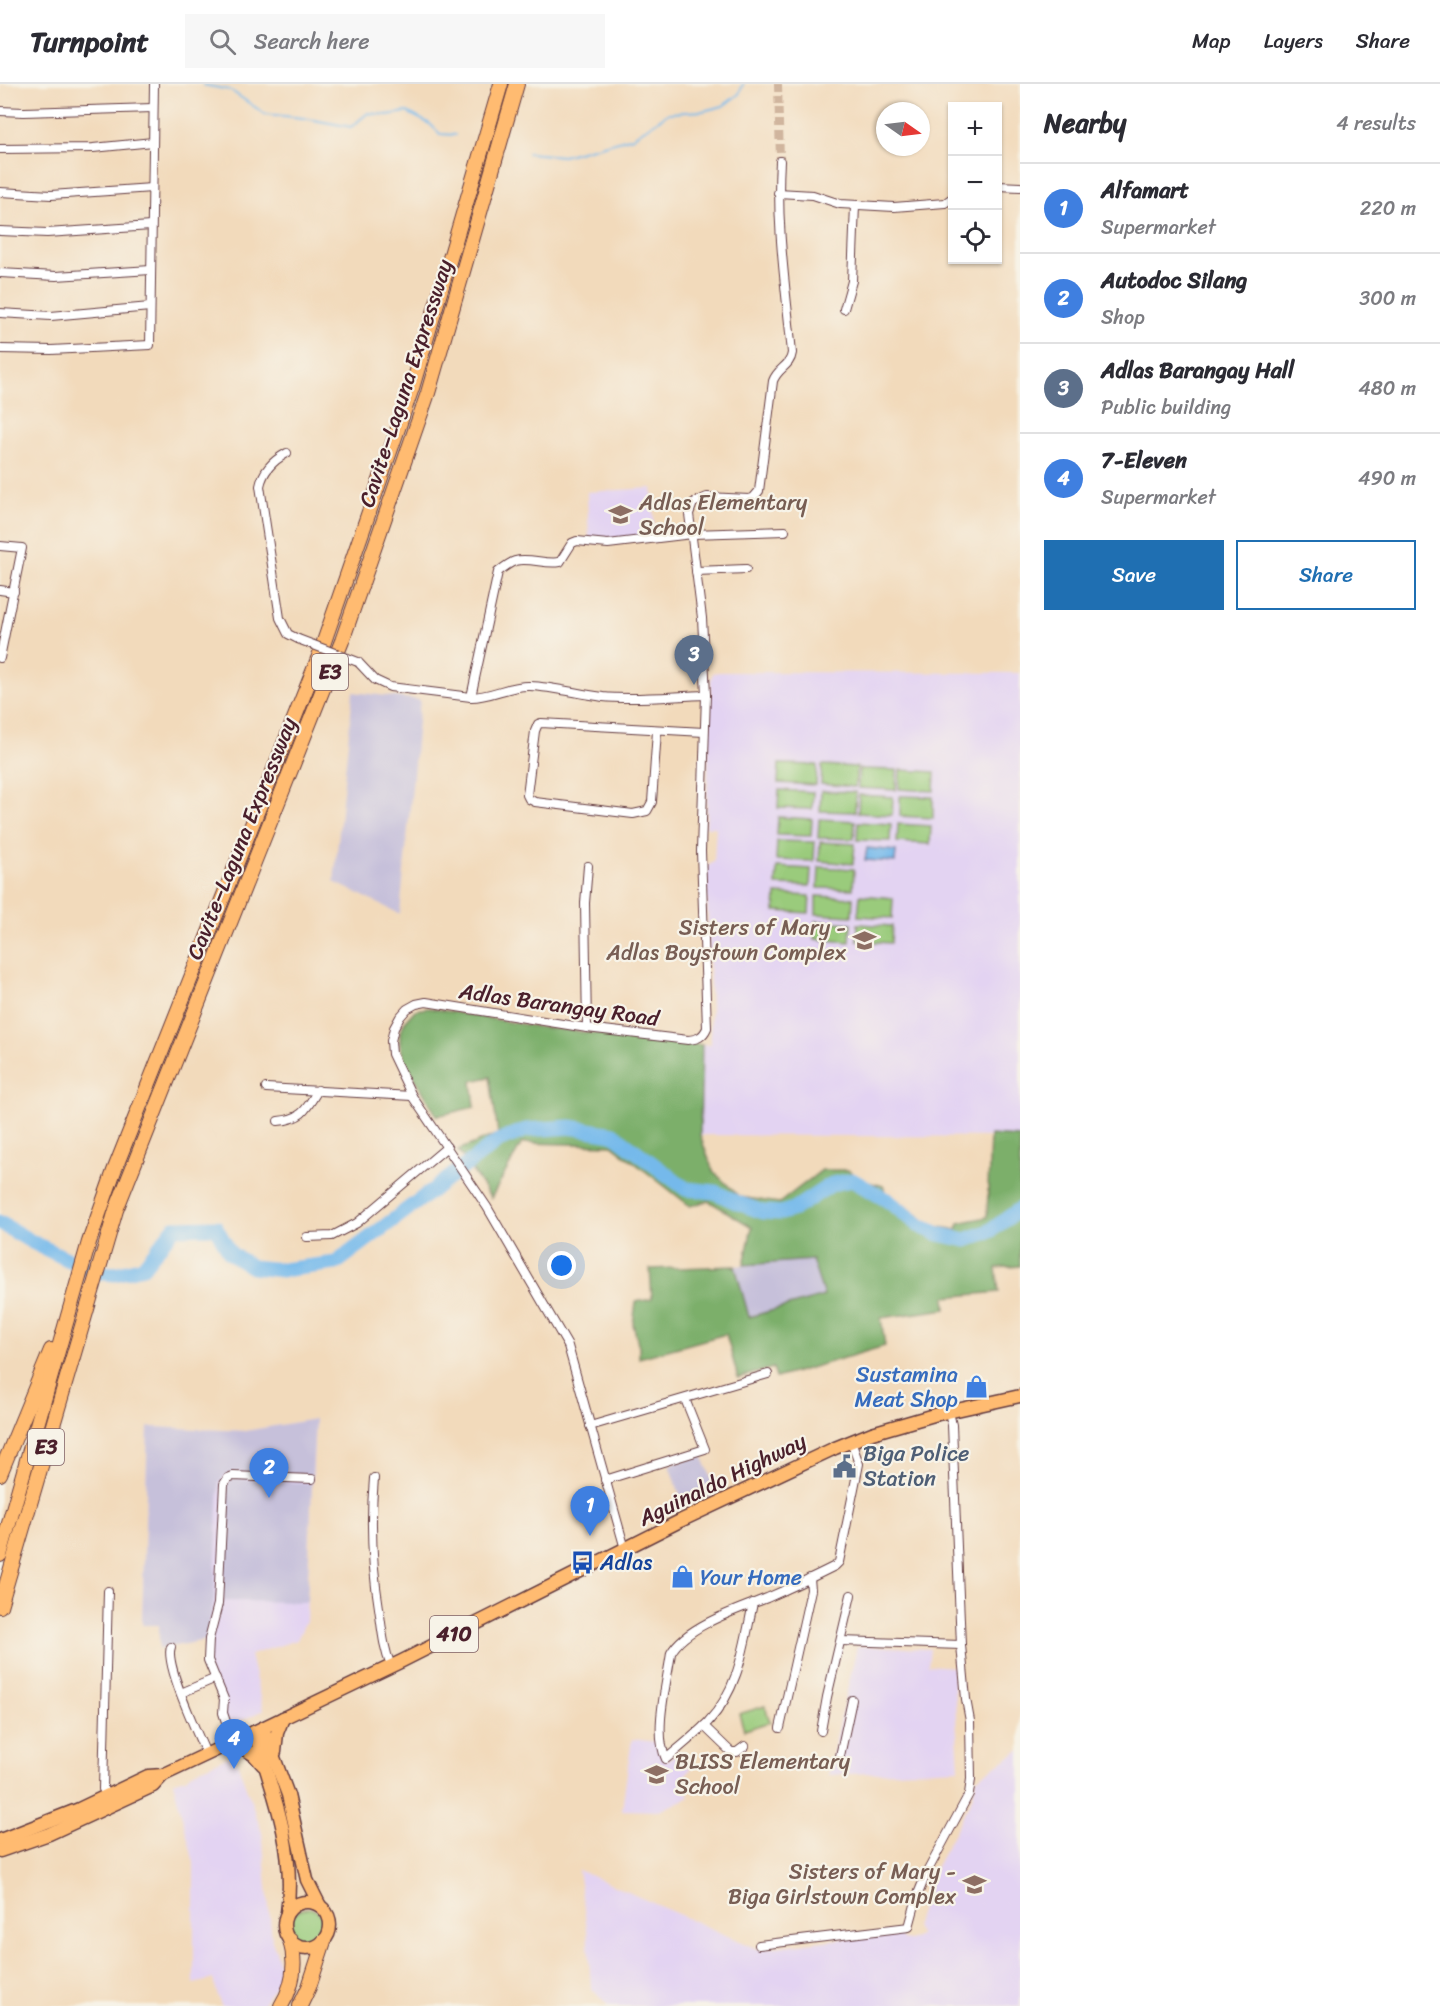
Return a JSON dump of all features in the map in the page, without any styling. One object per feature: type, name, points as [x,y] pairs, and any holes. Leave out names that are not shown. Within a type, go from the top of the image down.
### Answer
[{"type":"highway","name":"Cavite–Laguna Expressway","points":[[0,1555],[89,1242],[114,1171],[321,651],[412,388],[501,84]]},
{"type":"highway","name":"Cavite–Laguna Expressway","points":[[0,1606],[104,1246],[133,1163],[342,641],[428,393],[517,84]]},
{"type":"highway","points":[[0,1474],[78,1284]]},
{"type":"highway","points":[[280,2006],[289,1992],[294,1972],[294,1957],[290,1940]]},
{"type":"highway","points":[[300,2006],[309,1987],[324,1941]]},
{"type":"main road","name":"Aguinaldo Highway","points":[[0,1851],[49,1834],[153,1786],[163,1775],[391,1666],[699,1512],[851,1441],[949,1412],[1020,1396]]},
{"type":"main road","points":[[276,1760],[276,1738],[283,1718]]},
{"type":"main road","points":[[258,1730],[276,1760],[291,1805],[304,1872],[330,1923],[330,1929],[324,1941],[318,1945],[303,1948],[290,1940],[284,1927],[291,1882],[279,1808],[266,1768],[258,1730]]},
{"type":"main road","points":[[233,1742],[254,1755],[266,1768]]},
{"type":"main road","name":"Aguinaldo Highway","points":[[0,1840],[79,1809],[148,1776],[163,1775]]},
{"type":"main road","points":[[287,1913],[292,1907],[306,1902],[321,1906]]},
{"type":"street","points":[[0,349],[51,350],[150,345],[154,84]]},
{"type":"street","points":[[0,111],[153,108]]},
{"type":"street","points":[[0,149],[93,148],[153,142]]},
{"type":"street","points":[[780,161],[778,193],[810,195],[835,203],[894,207],[948,201]]},
{"type":"street","points":[[1002,186],[1020,187]]},
{"type":"street","points":[[0,192],[51,195],[152,188]]},
{"type":"street","name":"Adlas Barangay Road","points":[[625,1549],[568,1346],[467,1176],[412,1096],[392,1054],[391,1041],[394,1028],[407,1009],[426,1002],[587,1028],[688,1040],[704,1035],[707,1028],[701,851],[706,694],[702,618],[689,514],[693,503],[707,497],[749,499],[759,491],[773,381],[777,371],[788,364],[792,356],[784,284],[778,193]]},
{"type":"street","points":[[844,309],[852,280],[855,204]]},
{"type":"street","points":[[0,231],[47,233],[151,226]]},
{"type":"street","points":[[0,273],[56,276],[151,270]]},
{"type":"street","points":[[0,313],[51,315],[150,307]]},
{"type":"street","points":[[287,453],[278,458],[266,472],[260,486],[280,618],[288,634],[358,662],[375,680],[390,687],[471,697],[481,697],[509,687],[531,686],[604,697],[645,698],[706,694]]},
{"type":"street","points":[[471,697],[498,572],[518,560],[560,562],[572,543],[577,540],[608,544],[692,534],[785,531]]},
{"type":"street","points":[[0,546],[22,548],[14,592],[3,629],[0,658]]},
{"type":"street","points":[[696,571],[746,569]]},
{"type":"street","points":[[0,590],[14,592]]},
{"type":"street","points":[[657,730],[652,802],[647,811],[633,814],[535,802],[527,795],[538,724],[704,732]]},
{"type":"street","points":[[587,1028],[585,903],[588,866]]},
{"type":"street","points":[[266,1088],[412,1096]]},
{"type":"street","points":[[278,1121],[292,1120],[301,1115],[318,1090]]},
{"type":"street","points":[[306,1237],[332,1236],[357,1223],[447,1147]]},
{"type":"street","points":[[590,1426],[768,1374]]},
{"type":"street","points":[[605,1480],[705,1449],[685,1399]]},
{"type":"street","points":[[759,1945],[909,1928],[918,1894],[927,1872],[969,1794],[972,1779],[970,1721],[962,1645],[952,1425],[949,1412]]},
{"type":"street","points":[[753,1603],[743,1652],[732,1688],[720,1708],[704,1726],[666,1759],[661,1748],[660,1732],[671,1653],[675,1645],[692,1632],[737,1608],[810,1578],[839,1562],[859,1464],[851,1441]]},
{"type":"street","points":[[233,1742],[223,1713],[224,1699],[208,1659],[218,1604],[225,1481],[233,1476],[312,1479]]},
{"type":"street","points":[[374,1478],[371,1510],[374,1581],[381,1633],[391,1666]]},
{"type":"street","points":[[780,1728],[811,1590],[810,1578]]},
{"type":"street","points":[[107,1795],[103,1790],[108,1591]]},
{"type":"street","points":[[821,1731],[851,1594]]},
{"type":"street","points":[[841,1641],[962,1645]]},
{"type":"street","points":[[171,1647],[169,1654],[174,1676],[206,1754]]},
{"type":"street","points":[[181,1693],[216,1678]]},
{"type":"street","points":[[840,1756],[852,1700]]},
{"type":"street","points":[[704,1726],[731,1752],[736,1752],[745,1746]]},
{"type":"shaded area","name":"Adlas Elementary School","points":[[652,488],[655,537],[614,542],[589,541],[587,492]]},
{"type":"shaded area","name":"Sisters of Mary - Adlas Boystown Complex","points":[[713,673],[1020,673],[1020,1137],[700,1135],[702,1045],[710,1044],[711,1010],[706,870],[714,862],[716,827],[706,827],[711,679]]},
{"type":"shaded area","points":[[353,692],[420,700],[400,914],[334,882]]},
{"type":"shaded area","points":[[812,1260],[824,1296],[749,1317],[735,1266]]},
{"type":"shaded area","points":[[315,1419],[306,1621],[297,1640],[250,1655],[263,1710],[225,1729],[218,1708],[220,1702],[204,1661],[205,1640],[159,1649],[159,1625],[142,1625],[148,1427],[246,1431]]},
{"type":"shaded area","points":[[315,1419],[312,1476],[232,1472],[224,1476],[219,1483],[214,1600],[206,1640],[159,1649],[159,1625],[142,1625],[148,1427],[246,1431]]},
{"type":"shaded area","points":[[702,1455],[718,1494],[684,1507],[669,1465]]},
{"type":"shaded area","points":[[233,1479],[312,1483],[307,1602],[223,1601],[227,1484]]},
{"type":"shaded area","points":[[857,1646],[930,1649],[928,1665],[953,1667],[959,1769],[828,1775]]},
{"type":"shaded area","name":"BLISS Elementary School","points":[[632,1739],[657,1742],[665,1761],[678,1753],[691,1768],[682,1780],[690,1797],[659,1811],[622,1810]]},
{"type":"shaded area","name":"Sisters of Mary - Biga Girlstown Complex","points":[[1020,1750],[1020,2006],[609,2006],[591,1988],[587,1928],[578,1870],[757,1949],[898,1932],[903,1940],[910,1941],[920,1935],[915,1927],[932,1874],[973,1795],[976,1779]]},
{"type":"shaded area","points":[[234,1754],[262,1832],[272,1941],[279,1969],[278,1982],[261,2006],[221,2006],[213,1979],[194,1984],[194,1863],[173,1782]]},
{"type":"green space","points":[[779,764],[817,765],[816,785],[778,783]]},
{"type":"green space","points":[[822,765],[857,767],[855,787],[821,784]]},
{"type":"green space","points":[[859,769],[897,770],[896,790],[858,788]]},
{"type":"green space","points":[[900,770],[935,772],[934,791],[899,789]]},
{"type":"green space","points":[[779,790],[813,792],[812,809],[778,808]]},
{"type":"green space","points":[[821,791],[856,792],[855,812],[820,811]]},
{"type":"green space","points":[[859,795],[893,797],[892,815],[858,813]]},
{"type":"green space","points":[[900,796],[933,797],[933,818],[900,816]]},
{"type":"green space","points":[[778,817],[812,819],[811,836],[777,835]]},
{"type":"green space","points":[[819,819],[855,821],[854,839],[818,838]]},
{"type":"green space","points":[[858,822],[891,824],[890,841],[857,840]]},
{"type":"green space","points":[[898,824],[931,826],[930,844],[897,842]]},
{"type":"green space","points":[[777,841],[815,842],[814,861],[776,860]]},
{"type":"green space","points":[[820,842],[855,844],[853,864],[819,861]]},
{"type":"green space","points":[[777,867],[811,869],[810,886],[776,885]]},
{"type":"green space","points":[[819,867],[854,869],[853,889],[818,888]]},
{"type":"green space","points":[[776,894],[810,896],[809,913],[775,911]]},
{"type":"green space","points":[[860,895],[893,898],[892,918],[858,916]]},
{"type":"green space","points":[[816,896],[853,898],[852,916],[816,914]]},
{"type":"green space","points":[[816,921],[851,923],[850,942],[815,939]]},
{"type":"green space","points":[[858,924],[892,926],[891,943],[857,941]]},
{"type":"green space","points":[[429,1008],[538,1027],[702,1045],[700,1135],[713,1171],[740,1197],[779,1203],[822,1170],[848,1170],[864,1181],[883,1186],[887,1196],[899,1201],[931,1225],[957,1230],[959,1223],[987,1217],[990,1135],[1020,1137],[1020,1266],[996,1268],[999,1292],[945,1297],[946,1309],[881,1318],[885,1346],[776,1378],[773,1368],[738,1378],[726,1334],[639,1358],[639,1347],[633,1324],[636,1302],[652,1299],[650,1269],[735,1266],[749,1317],[824,1296],[812,1260],[744,1265],[752,1227],[709,1201],[690,1206],[612,1145],[522,1143],[491,1198],[458,1150],[498,1134],[490,1077],[472,1081],[475,1107],[437,1116],[403,1057],[400,1032],[406,1020],[415,1010]]},
{"type":"green space","points":[[765,1706],[770,1722],[744,1730],[739,1714]]},
{"type":"green space","points":[[307,1908],[319,1913],[324,1925],[319,1937],[307,1942],[295,1937],[290,1925],[295,1913]]},
{"type":"water","points":[[867,848],[896,851],[895,862],[865,860]]},
{"type":"waterway","points":[[528,153],[563,156],[633,137],[669,113],[703,111],[723,106],[739,94],[743,84]]},
{"type":"waterway","points":[[203,85],[230,90],[265,114],[351,127],[368,113],[387,115],[407,112],[430,124],[440,134],[455,135]]},
{"type":"waterway","points":[[0,1223],[32,1242],[94,1272],[115,1274],[143,1267],[174,1228],[216,1227],[230,1253],[252,1267],[282,1270],[336,1263],[498,1141],[526,1130],[570,1127],[613,1134],[686,1189],[715,1192],[763,1212],[781,1213],[794,1209],[832,1184],[852,1180],[887,1200],[922,1227],[939,1234],[966,1240],[990,1231],[1020,1209]]},
{"type":"tunnel","points":[[778,84],[780,161]]},
{"type":"place","name":"Adlas Elementary School","points":[[621,515]]},
{"type":"place","name":"Adlas Barangay Hall","points":[[694,685]]},
{"type":"place","name":"Sisters of Mary - Adlas Boystown Complex","points":[[864,940]]},
{"type":"place","name":"Sustamina Meat Shop","points":[[976,1387]]},
{"type":"place","name":"Biga Police Station","points":[[845,1466]]},
{"type":"place","name":"Autodoc Silang","points":[[269,1498]]},
{"type":"place","name":"Alfamart","points":[[590,1536]]},
{"type":"place","name":"Adlas","points":[[582,1562]]},
{"type":"place","name":"Your Home","points":[[682,1577]]},
{"type":"place","name":"7-Eleven","points":[[234,1769]]},
{"type":"place","name":"BLISS Elementary School","points":[[657,1774]]},
{"type":"place","name":"Sisters of Mary - Biga Girlstown Complex","points":[[974,1884]]}]
